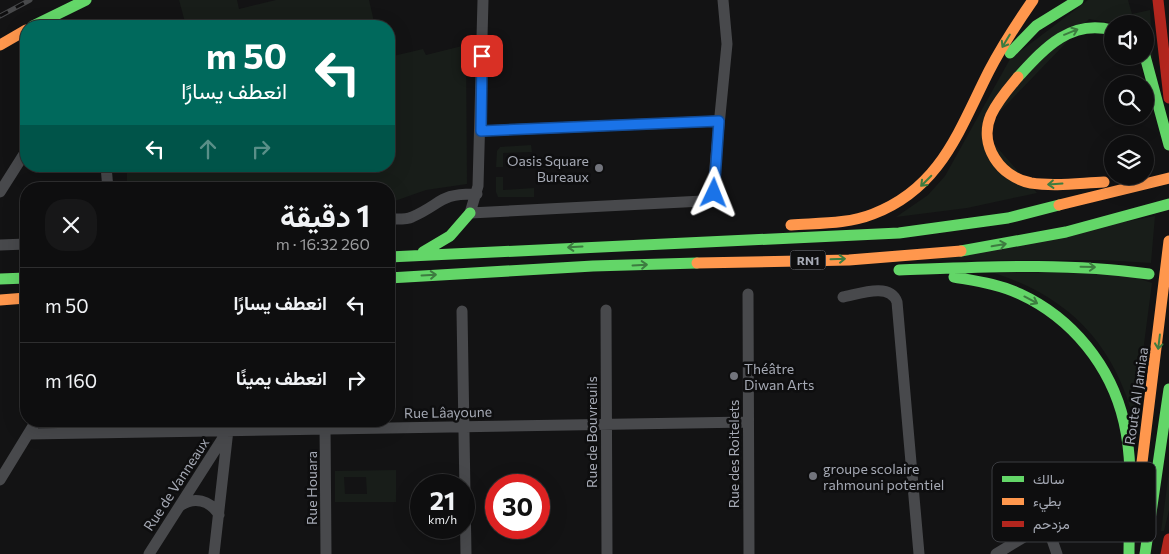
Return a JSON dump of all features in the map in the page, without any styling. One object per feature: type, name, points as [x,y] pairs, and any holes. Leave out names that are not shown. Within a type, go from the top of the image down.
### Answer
[{"type":"main road","points":[[44,20],[86,0]]},
{"type":"main road","points":[[973,108],[984,80],[1033,0]]},
{"type":"main road","points":[[782,225],[847,220],[873,214],[897,204],[918,189],[936,171],[973,108],[1007,57],[1025,36],[1047,18],[1078,0]]},
{"type":"main road","points":[[1158,2],[1169,98]]},
{"type":"main road","points":[[1104,28],[1095,26],[1071,31],[1054,42],[1003,94],[994,108],[987,127],[989,149],[996,162],[1021,180],[1046,184],[1104,182]]},
{"type":"main road","points":[[0,45],[20,33]]},
{"type":"main road","points":[[1148,65],[1169,145]]},
{"type":"main road","name":"RN1","points":[[395,257],[729,240],[843,237],[954,227],[1040,211],[1169,178]]},
{"type":"main road","points":[[729,240],[766,234],[888,226],[960,218],[1022,206],[1104,182]]},
{"type":"main road","name":"RN1","points":[[395,278],[661,264],[739,263],[960,252],[1051,235],[1169,204]]},
{"type":"main road","points":[[470,213],[464,230],[464,240],[473,252]]},
{"type":"main road","points":[[414,255],[436,247],[446,240],[470,213]]},
{"type":"main road","points":[[729,240],[742,232],[756,227]]},
{"type":"main road","name":"Route Al Jamiaa","points":[[1142,462],[1159,339],[1169,241]]},
{"type":"main road","points":[[469,273],[493,276],[562,277],[727,271],[1080,267],[1126,270],[1149,274]]},
{"type":"main road","points":[[890,270],[982,282],[1019,294],[1056,316],[1084,342],[1108,377],[1124,422],[1128,462]]},
{"type":"main road","points":[[0,280],[20,278]]},
{"type":"main road","points":[[0,300],[20,298]]},
{"type":"main road","points":[[1156,482],[1169,389]]},
{"type":"main road","points":[[1166,554],[1169,539]]},
{"type":"street","points":[[483,0],[481,131],[477,194],[470,213],[708,200],[714,193],[727,44],[723,0]]},
{"type":"street","points":[[53,15],[56,20]]},
{"type":"street","points":[[481,131],[719,121]]},
{"type":"street","points":[[0,192],[20,160]]},
{"type":"street","points":[[395,219],[411,218],[445,197],[460,194],[477,194]]},
{"type":"street","points":[[0,245],[20,244]]},
{"type":"street","points":[[843,297],[883,291],[894,295],[898,302],[918,554]]},
{"type":"street","name":"Rue des Roitelets","points":[[748,294],[749,554]]},
{"type":"street","name":"Rue de Bouvreuils","points":[[606,310],[607,554]]},
{"type":"street","points":[[462,311],[466,554]]},
{"type":"street","name":"Rue Lâayoune","points":[[395,426],[748,422]]},
{"type":"street","points":[[0,480],[33,427]]},
{"type":"street","name":"Rue Lâayoune","points":[[29,434],[203,427]]},
{"type":"street","name":"Rue de Vanneaux","points":[[148,554],[227,427]]},
{"type":"street","points":[[214,554],[228,427]]},
{"type":"street","name":"Rue Houara","points":[[325,427],[326,554]]},
{"type":"street","points":[[178,507],[187,501],[204,502],[211,504],[219,514]]},
{"type":"street","points":[[996,554],[1016,542]]},
{"type":"street","points":[[1053,542],[1057,554]]},
{"type":"shaded area","points":[[179,0],[237,0],[239,9],[276,0],[369,0],[374,20],[184,20]]},
{"type":"shaded area","points":[[1088,0],[1128,0],[1132,14],[1150,10],[1150,15],[1104,15],[1104,22],[1089,19],[982,130],[1037,193],[967,208],[896,217],[928,195],[945,176],[1010,59]]},
{"type":"shaded area","points":[[466,45],[467,184],[426,190],[395,201],[395,182],[127,182],[127,172],[395,172],[395,56],[423,49],[426,55]]},
{"type":"shaded area","points":[[531,145],[532,152],[503,153],[503,167],[496,167],[497,151],[500,147]]},
{"type":"shaded area","points":[[496,177],[503,177],[503,190],[534,188],[534,197],[498,197]]},
{"type":"shaded area","points":[[1155,216],[1151,263],[1102,260],[931,260]]},
{"type":"shaded area","points":[[991,272],[1125,274],[1152,283],[1134,420],[1114,367],[1100,345],[1084,326],[1065,309],[1043,294]]},
{"type":"shaded area","points":[[396,470],[396,502],[335,502],[335,471]],"holes":[[[344,477],[366,477],[367,494],[345,494]]]},
{"type":"shaded area","points":[[1169,472],[1169,510],[1164,531],[1161,531]]},
{"type":"railway","points":[[0,16],[30,0]]},
{"type":"traffic: fast","points":[[45,20],[86,0]]},
{"type":"traffic: fast","points":[[1010,53],[1036,26],[1078,0]]},
{"type":"traffic: fast","points":[[1018,77],[1038,56],[1059,39],[1083,29],[1104,29]]},
{"type":"traffic: fast","points":[[1147,65],[1169,145]]},
{"type":"traffic: fast","points":[[961,251],[1066,232],[1169,204]]},
{"type":"traffic: fast","points":[[395,257],[899,233],[1008,218],[1059,205]]},
{"type":"traffic: fast","points":[[423,252],[450,236],[470,213]]},
{"type":"traffic: fast","points":[[395,278],[593,266],[697,263]]},
{"type":"traffic: fast","points":[[899,270],[1056,267],[1118,270],[1149,274]]},
{"type":"traffic: fast","points":[[954,277],[987,283],[1020,294],[1039,304],[1072,330],[1087,346],[1110,382],[1124,422],[1129,462]]},
{"type":"traffic: fast","points":[[0,279],[20,278]]},
{"type":"traffic: fast","points":[[1156,478],[1169,389]]},
{"type":"traffic: fast","points":[[1129,542],[1129,554]]},
{"type":"traffic: fast","points":[[1145,554],[1147,542]]},
{"type":"traffic: slow","points":[[791,225],[853,220],[873,214],[896,203],[916,189],[932,173],[945,155],[968,115],[999,53],[1033,0]]},
{"type":"traffic: slow","points":[[0,45],[20,33]]},
{"type":"traffic: slow","points":[[1018,77],[997,104],[988,126],[987,137],[990,148],[994,158],[1001,167],[1020,180],[1031,183],[1058,185],[1104,182]]},
{"type":"traffic: slow","points":[[1059,205],[1169,178]]},
{"type":"traffic: slow","points":[[1142,462],[1169,241]]},
{"type":"traffic: slow","points":[[697,263],[849,260],[961,251]]},
{"type":"traffic: slow","points":[[0,300],[20,298]]},
{"type":"traffic: jam","points":[[1158,0],[1169,98]]},
{"type":"traffic: jam","points":[[1166,554],[1169,539]]},
{"type":"place","name":"Oasis Square Bureaux","points":[[599,168]]},
{"type":"place","name":"Théâtre Diwan Arts","points":[[734,376]]},
{"type":"place","name":"groupe scolaire rahmouni potentiel","points":[[813,476]]},
{"type":"route","points":[[482,56],[481,131],[719,121],[714,193]]}]
